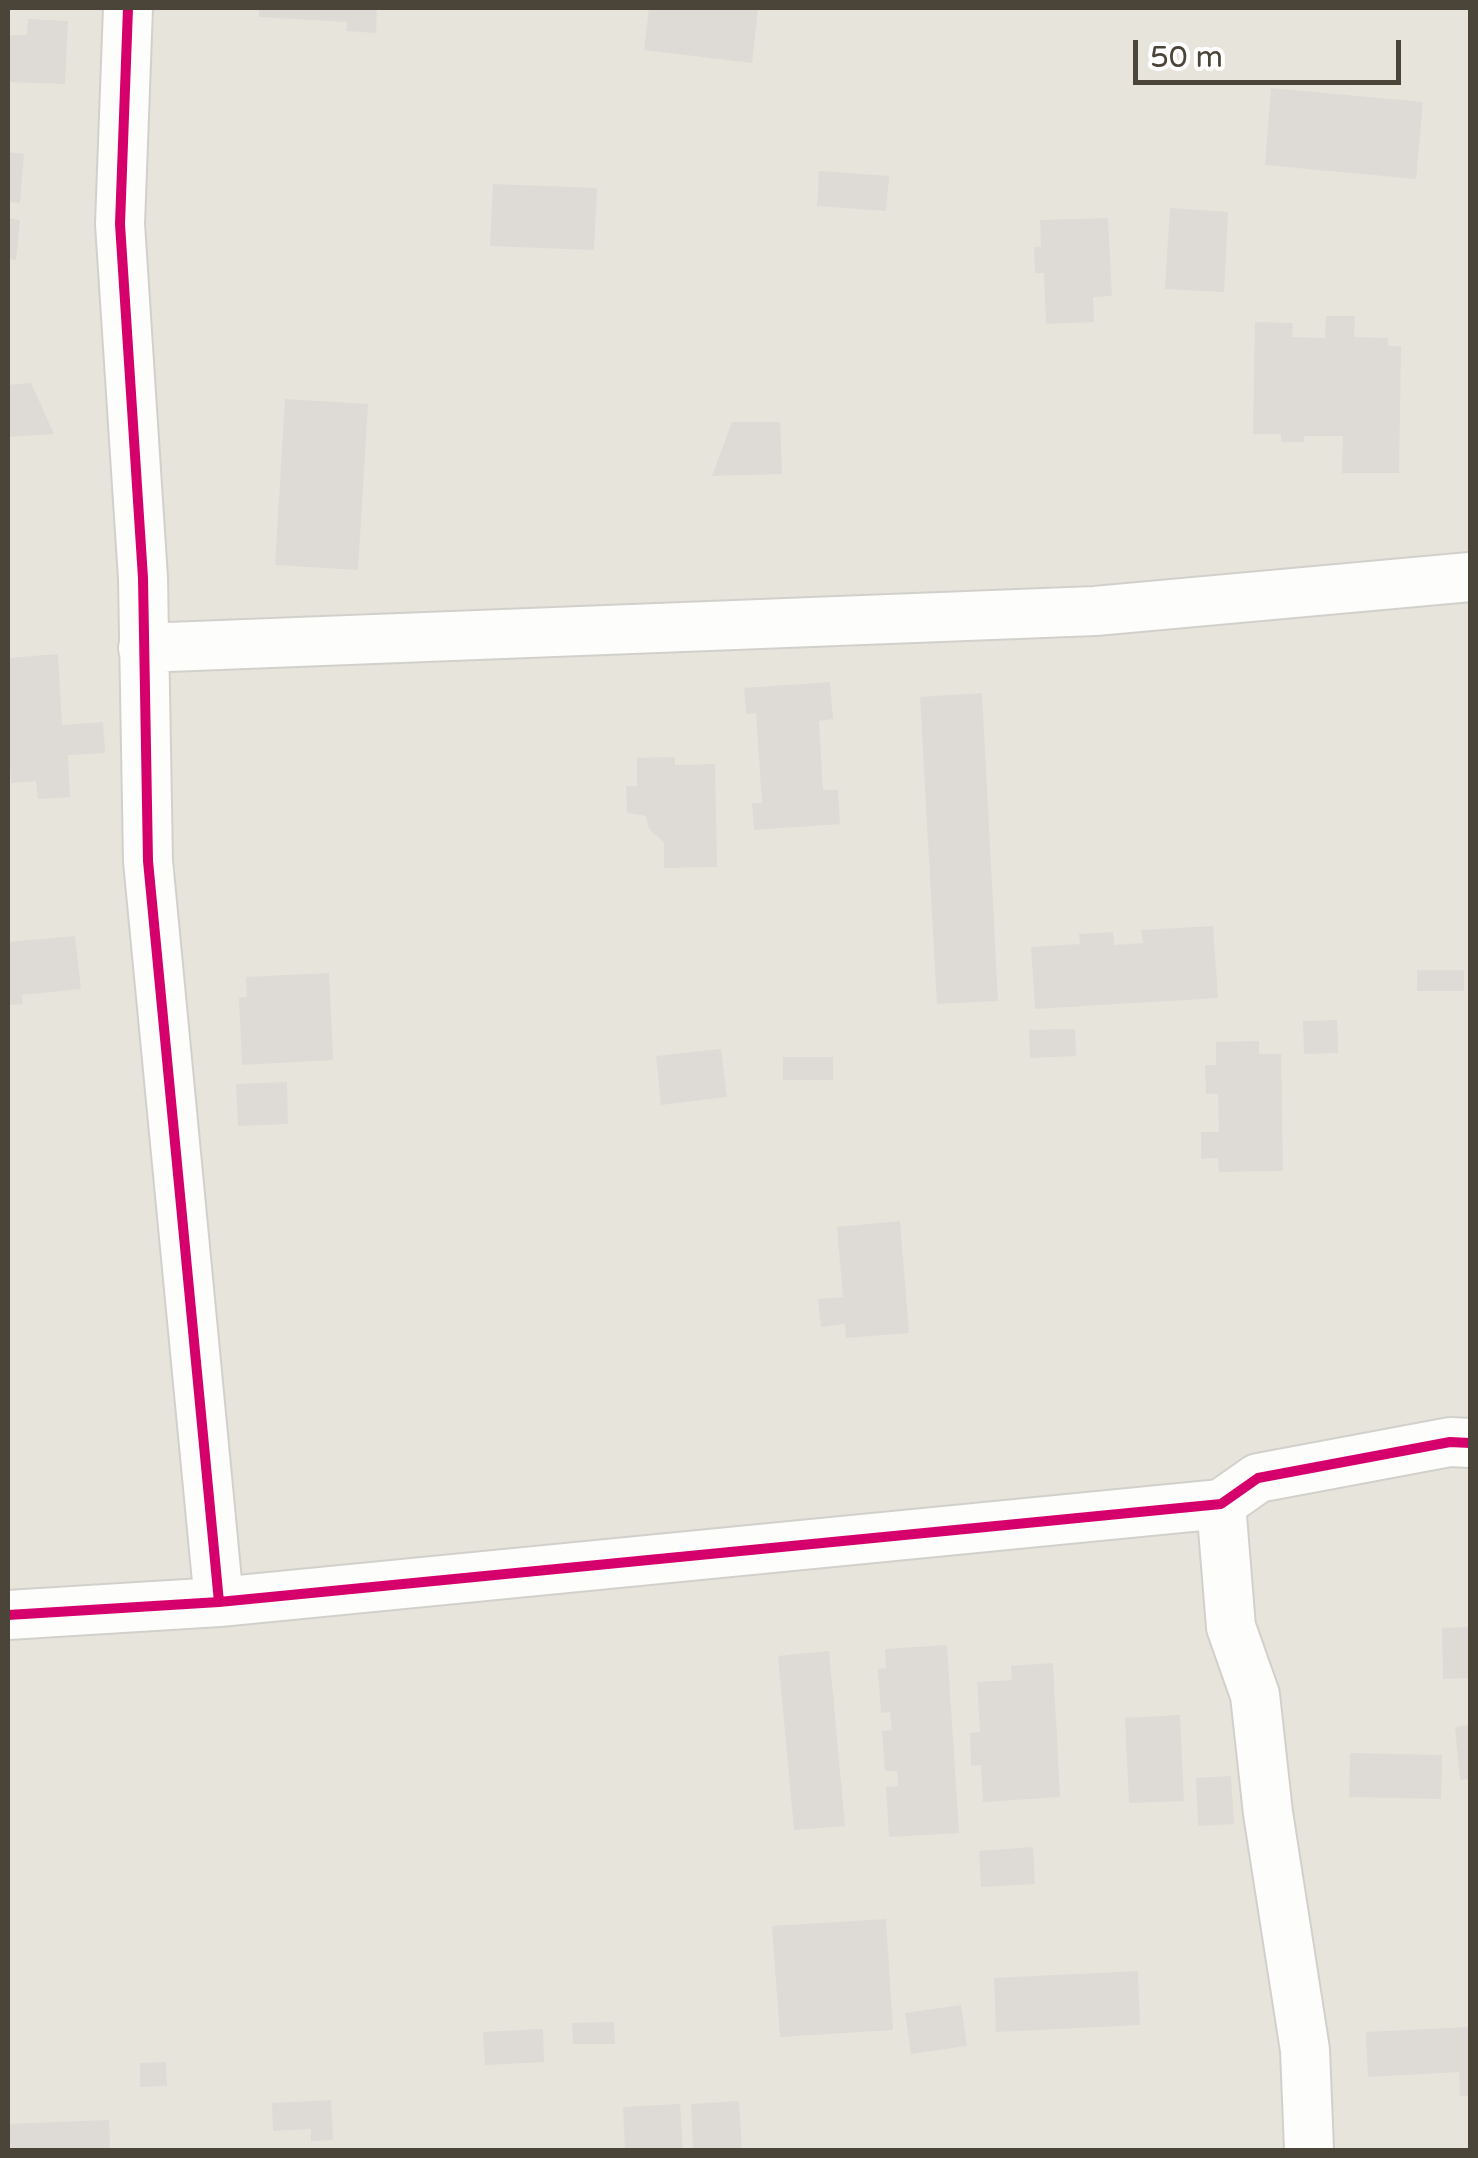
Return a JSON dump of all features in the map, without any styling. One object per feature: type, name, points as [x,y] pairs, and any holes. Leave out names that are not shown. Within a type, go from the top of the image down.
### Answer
[{"type":"street","points":[[128,8],[120,224],[143,578],[148,860],[218,1602]]},
{"type":"street","points":[[143,648],[1095,611],[1470,577]]},
{"type":"street","points":[[8,1615],[218,1602],[1221,1504],[1258,1478],[1450,1442],[1470,1443]]},
{"type":"street","points":[[1221,1504],[1231,1627],[1255,1694],[1268,1813],[1305,2050],[1308,2150]]},
{"type":"shaded area","points":[[8,8],[1470,8],[1470,2150],[8,2150]]},
{"type":"building","points":[[259,8],[377,8],[376,33],[346,31],[347,22],[259,17]]},
{"type":"building","points":[[649,8],[758,8],[752,63],[644,50]]},
{"type":"building","points":[[28,19],[68,21],[65,84],[8,82],[8,35],[27,35]]},
{"type":"building","points":[[1271,88],[1423,102],[1416,179],[1265,165]]},
{"type":"building","points":[[8,152],[24,154],[20,203],[8,202]]},
{"type":"building","points":[[819,171],[889,176],[886,211],[817,206]]},
{"type":"building","points":[[493,184],[597,188],[594,250],[490,246]]},
{"type":"building","points":[[1170,208],[1228,212],[1224,292],[1165,289]]},
{"type":"building","points":[[8,218],[20,220],[16,260],[8,259]]},
{"type":"building","points":[[1108,218],[1112,296],[1093,297],[1094,322],[1046,324],[1044,273],[1035,273],[1034,247],[1041,247],[1040,220]]},
{"type":"building","points":[[1326,316],[1355,316],[1354,337],[1388,338],[1388,346],[1401,346],[1399,473],[1342,473],[1343,436],[1304,436],[1304,442],[1281,442],[1281,434],[1253,434],[1255,322],[1293,323],[1292,337],[1325,338]]},
{"type":"building","points":[[31,383],[54,434],[8,437],[8,385]]},
{"type":"building","points":[[285,399],[368,404],[358,570],[275,565]]},
{"type":"building","points":[[732,422],[780,422],[782,474],[712,476]]},
{"type":"building","points":[[58,654],[62,725],[103,722],[105,753],[68,755],[70,797],[38,799],[36,781],[11,783],[8,658]]},
{"type":"building","points":[[830,682],[833,719],[819,721],[823,790],[838,790],[840,824],[754,830],[752,803],[762,803],[756,713],[746,714],[744,688]]},
{"type":"building","points":[[982,693],[998,1001],[937,1004],[920,697]]},
{"type":"building","points":[[675,757],[675,765],[715,764],[717,867],[664,868],[664,842],[649,829],[646,816],[627,813],[626,786],[637,786],[637,758]]},
{"type":"building","points":[[1213,926],[1218,998],[1035,1009],[1031,947],[1080,944],[1079,934],[1113,932],[1114,945],[1143,943],[1141,930]]},
{"type":"building","points":[[75,936],[81,989],[22,995],[23,1004],[8,1005],[8,942]]},
{"type":"building","points":[[1417,970],[1464,970],[1464,991],[1417,991]]},
{"type":"building","points":[[329,973],[333,1060],[242,1065],[239,998],[247,997],[246,977]]},
{"type":"building","points":[[1337,1020],[1338,1053],[1304,1054],[1303,1021]]},
{"type":"building","points":[[1075,1029],[1076,1056],[1030,1058],[1029,1030]]},
{"type":"building","points":[[1259,1041],[1259,1054],[1281,1054],[1283,1171],[1219,1172],[1218,1158],[1201,1159],[1201,1132],[1219,1132],[1218,1094],[1206,1094],[1205,1065],[1216,1065],[1216,1042]]},
{"type":"building","points":[[721,1049],[727,1097],[661,1105],[656,1056]]},
{"type":"building","points":[[783,1057],[833,1057],[833,1080],[783,1080]]},
{"type":"building","points":[[287,1082],[288,1124],[238,1126],[236,1084]]},
{"type":"building","points":[[900,1221],[909,1333],[846,1338],[845,1324],[821,1327],[818,1299],[843,1297],[837,1227]]},
{"type":"building","points":[[1470,1627],[1470,1678],[1443,1679],[1442,1628]]},
{"type":"building","points":[[947,1645],[959,1833],[889,1837],[886,1787],[898,1786],[897,1771],[885,1771],[882,1731],[892,1730],[890,1712],[881,1713],[878,1669],[886,1668],[885,1649]]},
{"type":"building","points":[[829,1651],[845,1826],[794,1830],[778,1656]]},
{"type":"building","points":[[1053,1663],[1060,1797],[983,1802],[981,1765],[971,1766],[970,1733],[980,1732],[977,1682],[1012,1680],[1011,1666]]},
{"type":"building","points":[[1180,1715],[1184,1801],[1129,1803],[1125,1718]]},
{"type":"building","points":[[1470,1725],[1470,1779],[1460,1780],[1455,1727]]},
{"type":"building","points":[[1350,1753],[1442,1755],[1441,1799],[1349,1797]]},
{"type":"building","points":[[1231,1776],[1234,1824],[1198,1826],[1196,1778]]},
{"type":"building","points":[[1033,1847],[1035,1884],[981,1887],[979,1851]]},
{"type":"building","points":[[886,1919],[893,2030],[780,2037],[772,1926]]},
{"type":"building","points":[[1138,1971],[1140,2025],[996,2032],[994,1978]]},
{"type":"building","points":[[961,2005],[967,2046],[911,2054],[905,2013]]},
{"type":"building","points":[[614,2022],[615,2044],[573,2044],[572,2023]]},
{"type":"building","points":[[1470,2027],[1470,2096],[1460,2096],[1459,2072],[1368,2077],[1366,2032]]},
{"type":"building","points":[[543,2029],[544,2062],[485,2065],[483,2032]]},
{"type":"building","points":[[166,2062],[167,2086],[140,2087],[140,2063]]},
{"type":"building","points":[[331,2100],[333,2140],[311,2141],[311,2129],[273,2131],[272,2103]]},
{"type":"building","points":[[739,2101],[742,2150],[693,2150],[691,2104]]},
{"type":"building","points":[[680,2104],[683,2150],[625,2150],[623,2107]]},
{"type":"building","points":[[109,2120],[110,2150],[8,2150],[8,2124]]},
{"type":"cycle path","points":[[128,8],[120,224],[143,578],[148,861],[219,1602]]},
{"type":"cycle path","points":[[8,1615],[219,1602],[1221,1504],[1258,1478],[1450,1442],[1470,1443]]}]
